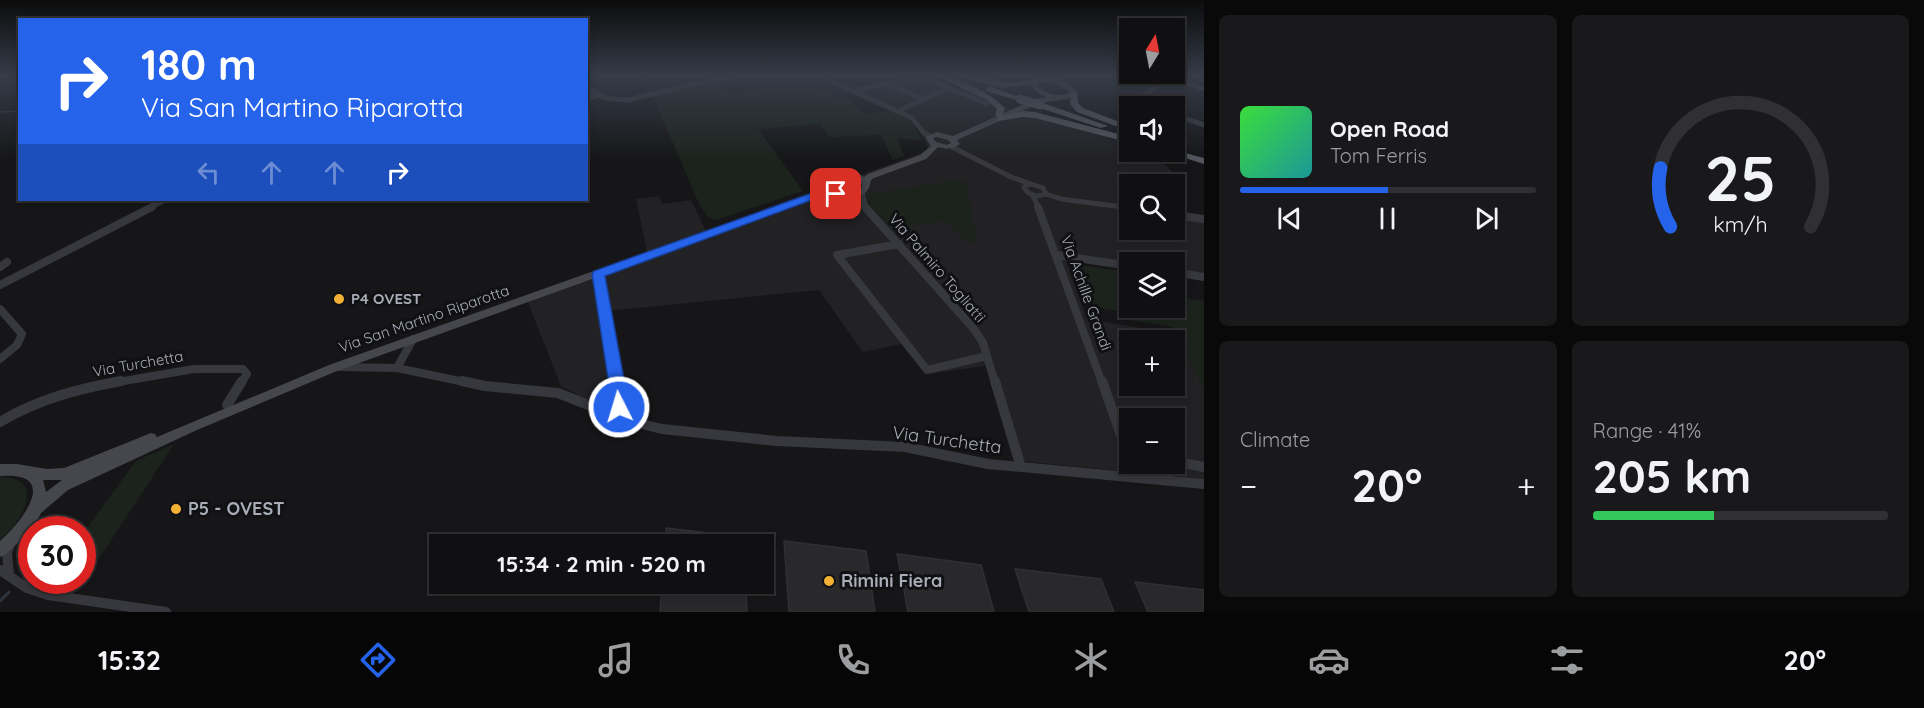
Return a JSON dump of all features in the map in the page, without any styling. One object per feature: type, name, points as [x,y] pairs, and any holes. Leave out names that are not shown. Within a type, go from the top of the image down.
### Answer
[{"type":"main road","points":[[996,104],[1000,108],[1000,117],[1035,115],[1119,137]]},
{"type":"main road","points":[[1035,104],[1119,131]]},
{"type":"main road","points":[[1074,104],[1080,110],[1119,125]]},
{"type":"main road","points":[[1185,149],[1204,155]]},
{"type":"main road","points":[[1185,155],[1204,161]]},
{"type":"street","points":[[882,104],[912,118],[932,141],[952,141],[1025,104]]},
{"type":"street","points":[[898,111],[914,104]]},
{"type":"street","points":[[1000,117],[1032,104]]},
{"type":"street","points":[[1185,119],[1204,125]]},
{"type":"street","points":[[848,172],[867,172],[921,153],[932,141],[952,141]]},
{"type":"street","points":[[864,188],[871,176],[923,157],[932,141]]},
{"type":"street","name":"Via Achille Grandi","points":[[952,141],[966,153],[1011,177],[1045,190],[1046,195]]},
{"type":"street","points":[[821,184],[865,207],[864,188],[860,177],[848,172]]},
{"type":"street","name":"Via San Martino Riparotta","points":[[0,470],[14,469],[47,475],[65,474],[331,362],[810,192],[821,184],[820,180],[824,173],[848,172]]},
{"type":"street","name":"Via Achille Grandi","points":[[1011,177],[1032,194],[1040,210],[1119,429]]},
{"type":"street","points":[[1024,188],[1026,185],[1034,185]]},
{"type":"street","name":"Via San Martino Riparotta","points":[[0,550],[27,525],[37,508],[63,486],[193,426],[333,368],[816,195],[853,195],[864,188]]},
{"type":"street","points":[[1032,194],[1119,207]]},
{"type":"street","points":[[1040,210],[1046,195]]},
{"type":"street","points":[[0,285],[163,201]]},
{"type":"street","name":"Via Palmiro Togliatti","points":[[865,207],[974,328],[983,343],[1021,467]]},
{"type":"street","points":[[1185,216],[1204,219]]},
{"type":"street","points":[[899,244],[837,255],[927,370],[987,356]]},
{"type":"street","points":[[1057,255],[1119,264]]},
{"type":"street","points":[[598,274],[620,401],[614,416]]},
{"type":"street","points":[[1185,274],[1204,277]]},
{"type":"street","points":[[0,309],[22,334],[22,339],[17,346],[0,359]]},
{"type":"street","points":[[397,368],[413,339]]},
{"type":"street","name":"Via Turchetta","points":[[333,368],[397,368],[485,386],[558,393],[614,416],[662,429],[777,441],[905,447],[950,458],[1021,467],[1204,484]]},
{"type":"street","name":"Via Turchetta","points":[[0,422],[34,403],[82,388],[190,369],[243,369],[248,374],[227,405]]},
{"type":"street","points":[[1185,463],[1204,467]]},
{"type":"street","points":[[27,472],[37,481],[40,493],[37,508]]},
{"type":"street","points":[[12,541],[7,553],[4,573],[27,588],[48,595],[166,612]]},
{"type":"shaded area","points":[[656,104],[853,104],[858,110],[868,114],[890,110],[909,119],[923,141],[897,138],[904,156],[893,160],[881,135],[829,137],[820,124],[758,129],[803,191],[715,220],[709,218],[699,204]]},
{"type":"shaded area","points":[[883,104],[998,104],[1034,117],[1119,141],[1119,162],[1162,162],[1175,174],[1119,174],[1119,240],[1185,240],[1185,215],[1204,218],[1204,280],[1185,277],[1185,252],[1119,252],[1119,261],[1066,260],[1087,319],[1152,330],[1119,330],[1119,396],[1185,396],[1185,352],[1204,390],[1204,479],[1153,474],[1185,474],[1185,408],[1119,408],[1119,471],[1021,461],[992,365],[928,374],[906,343],[863,352],[819,290],[606,311],[623,419],[561,386],[526,298],[647,252],[636,199],[659,196],[662,204],[691,200],[706,231],[929,150],[913,118]]},
{"type":"shaded area","points":[[839,173],[851,175],[859,181],[861,187],[849,193],[831,189],[824,180],[829,175]]},
{"type":"shaded area","points":[[959,180],[966,183],[977,242],[969,242],[946,221],[890,229],[867,204],[868,194]]},
{"type":"shaded area","points":[[1071,264],[1119,271],[1119,311],[1087,306]]},
{"type":"shaded area","points":[[1185,299],[1204,301],[1204,390],[1185,353],[1185,330],[1174,330],[1172,327],[1123,319],[1185,318]]},
{"type":"shaded area","points":[[174,444],[96,563],[96,516],[136,461]]},
{"type":"shaded area","points":[[0,477],[15,479],[23,484],[27,492],[26,502],[16,523],[0,539]]},
{"type":"building","points":[[666,528],[719,534],[666,534]]},
{"type":"building","name":"Rimini Fiera","points":[[784,541],[866,551],[875,612],[789,612]]},
{"type":"building","name":"Rimini Fiera","points":[[897,554],[981,565],[994,612],[908,612]]},
{"type":"building","points":[[1015,569],[1101,579],[1114,612],[1029,612]]},
{"type":"building","points":[[1135,582],[1204,590],[1204,612],[1148,612]]},
{"type":"building","points":[[661,594],[746,594],[747,612],[660,612]]},
{"type":"waterway","points":[[0,112],[18,111]]},
{"type":"waterway","points":[[0,601],[9,592]]},
{"type":"place","name":"P4 OVEST","points":[[339,299]]},
{"type":"place","name":"P5 - OVEST","points":[[176,509]]},
{"type":"place","name":"Rimini Fiera","points":[[829,581]]},
{"type":"route","points":[[619,407],[620,401],[598,274],[816,195],[836,194]]}]
